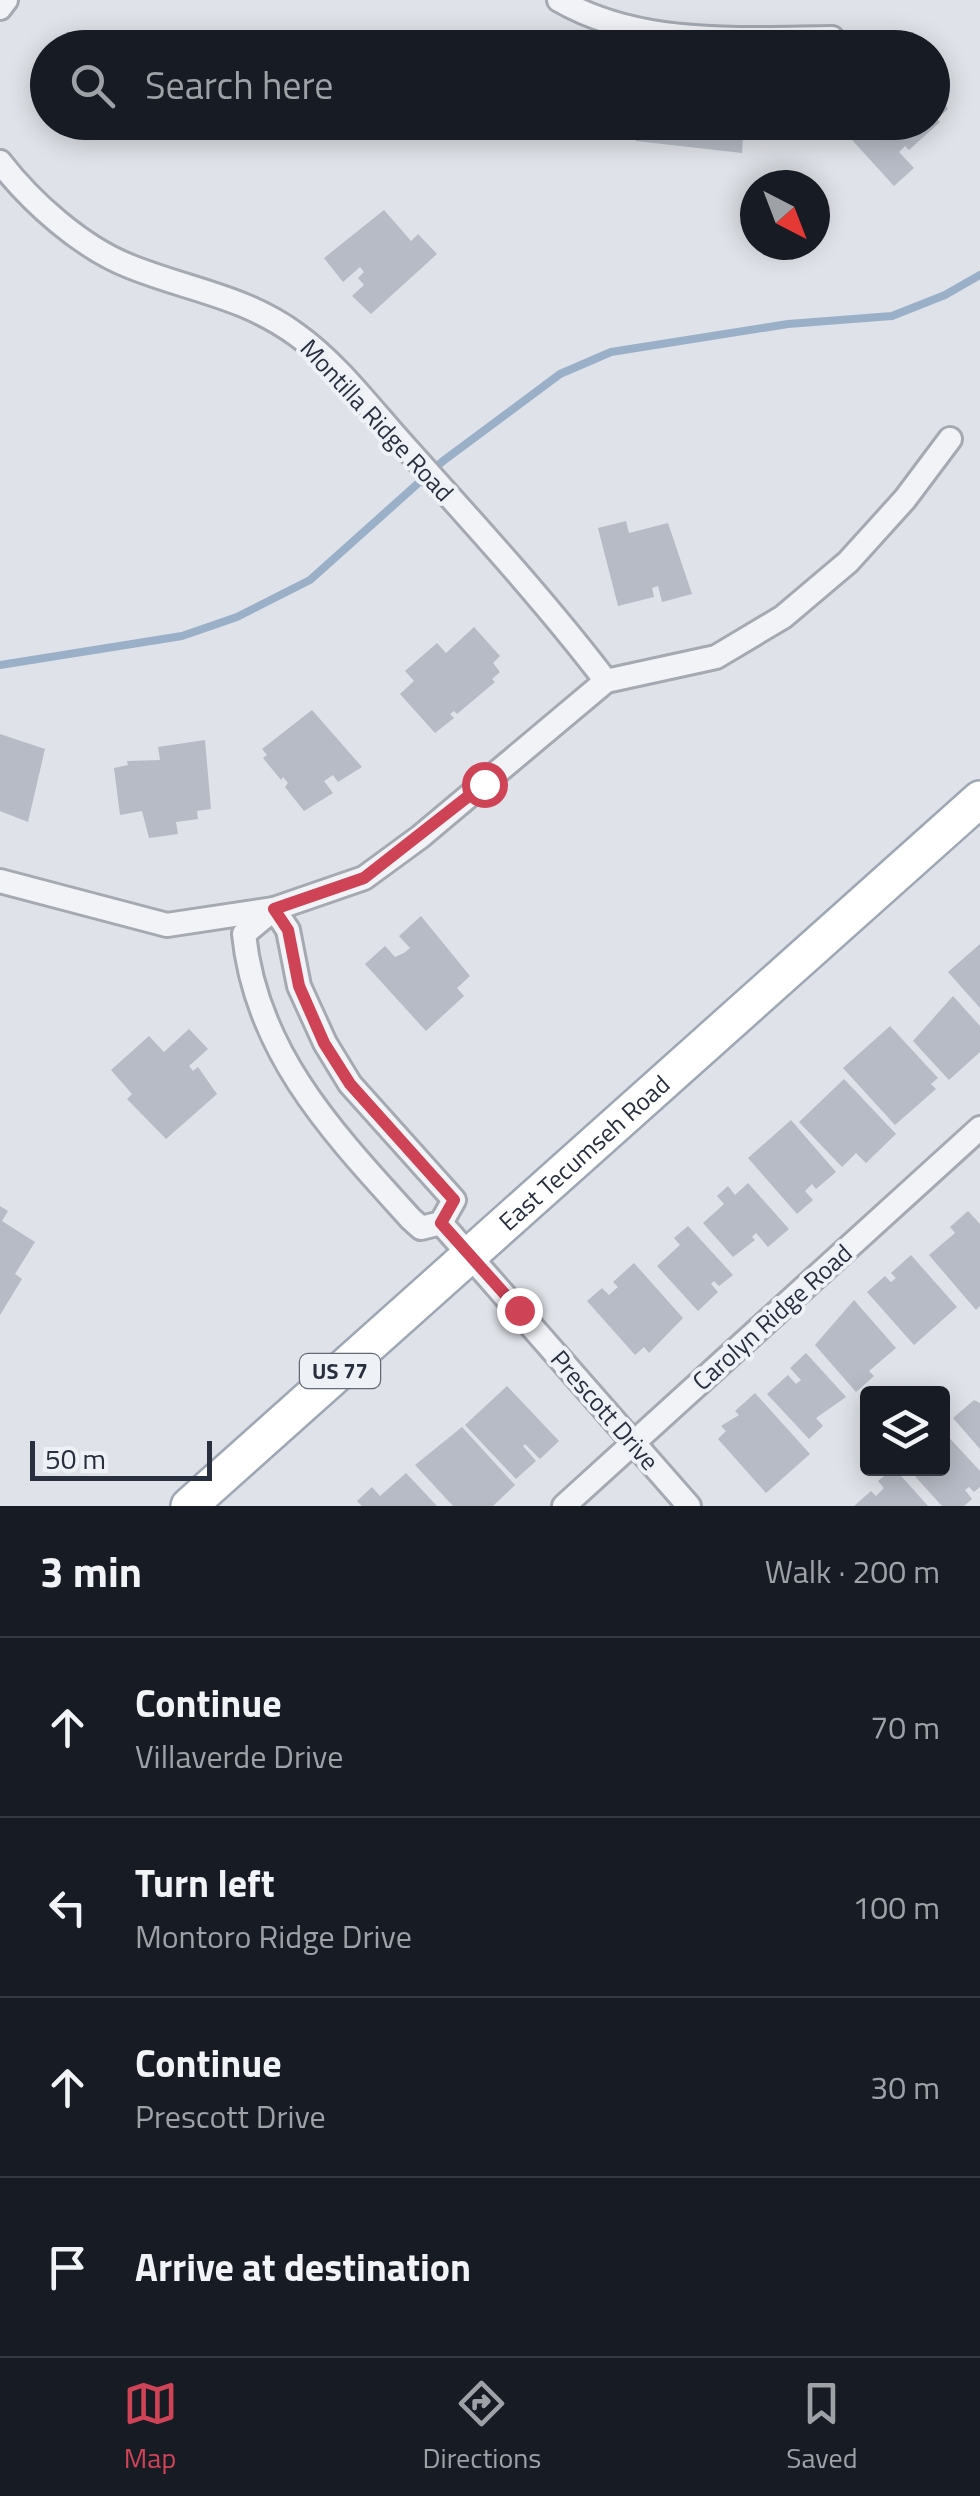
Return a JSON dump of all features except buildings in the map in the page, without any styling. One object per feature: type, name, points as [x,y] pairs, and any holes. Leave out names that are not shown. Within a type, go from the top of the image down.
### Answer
[{"type":"main road","name":"East Tecumseh Road","points":[[189,1506],[980,799]]},
{"type":"street","points":[[0,8],[6,0]]},
{"type":"street","points":[[559,0],[594,20],[641,30]]},
{"type":"street","name":"Montilla Ridge Road","points":[[0,162],[16,183],[66,227],[125,265],[242,300],[299,336],[546,604],[606,681]]},
{"type":"street","points":[[0,881],[167,924],[274,909],[364,878],[420,837],[606,681],[716,657],[783,617],[848,562],[905,500],[950,440]]},
{"type":"street","points":[[274,909],[288,930],[299,986],[324,1043],[350,1084],[454,1200],[441,1223],[422,1228],[411,1219],[319,1115],[286,1065],[266,1024],[247,968],[244,934],[274,909]]},
{"type":"street","name":"Carolyn Ridge Road","points":[[564,1506],[980,1128]]},
{"type":"street","name":"Prescott Drive","points":[[441,1223],[689,1506]]},
{"type":"waterway","points":[[0,665],[182,636],[237,617],[310,580],[443,461],[560,374],[611,352],[788,324],[892,316],[945,295],[980,275]]},
{"type":"route","points":[[484,784],[364,878],[274,909],[288,930],[299,986],[324,1043],[350,1084],[454,1200],[441,1223],[519,1310]]}]
